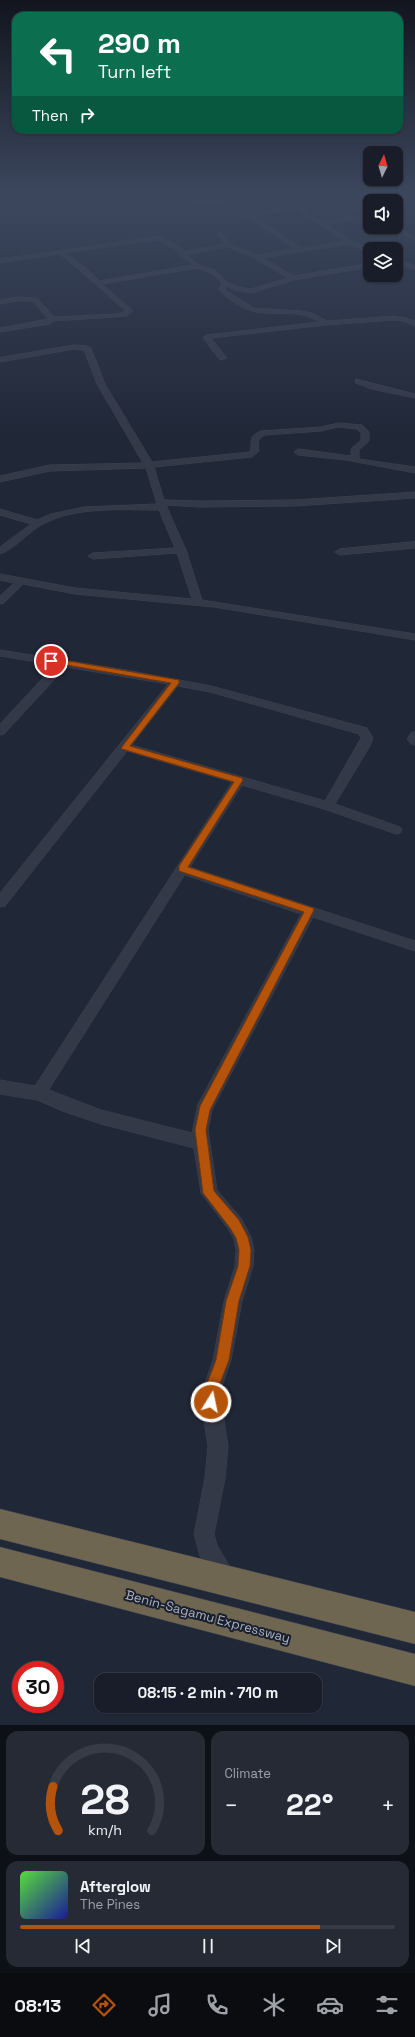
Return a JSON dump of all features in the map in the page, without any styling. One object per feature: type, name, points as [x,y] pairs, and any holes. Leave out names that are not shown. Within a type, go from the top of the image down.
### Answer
[{"type":"highway","points":[[0,1524],[415,1628]]},
{"type":"highway","name":"Benin-Sagamu Expressway","points":[[0,1562],[415,1670]]},
{"type":"street","points":[[0,330],[50,322],[52,319],[117,316],[129,313],[130,311],[90,276]]},
{"type":"street","points":[[97,283],[141,276]]},
{"type":"street","points":[[217,276],[225,283],[237,289],[251,291],[293,278],[308,276]]},
{"type":"street","points":[[288,276],[293,278]]},
{"type":"street","points":[[225,283],[220,289],[253,310],[306,313],[315,316],[326,323]]},
{"type":"street","points":[[0,302],[17,299],[35,300],[52,319]]},
{"type":"street","points":[[223,358],[207,338],[208,336],[326,323],[394,318],[404,319],[415,324]]},
{"type":"street","points":[[0,360],[74,347],[86,348],[100,384],[149,465],[160,504],[181,550],[198,602]]},
{"type":"street","points":[[359,381],[375,387],[415,396]]},
{"type":"street","points":[[0,479],[50,468],[149,465],[252,454],[255,450],[254,441],[262,434],[321,429],[338,425],[359,427],[365,432],[365,441],[355,449],[355,459]]},
{"type":"street","points":[[298,452],[355,459]]},
{"type":"street","points":[[355,459],[350,460],[415,470]]},
{"type":"street","points":[[0,551],[38,523],[49,518],[85,509],[160,504],[295,503],[415,495]]},
{"type":"street","points":[[0,512],[38,523]]},
{"type":"street","points":[[340,552],[415,545]]},
{"type":"street","points":[[94,556],[181,550]]},
{"type":"street","points":[[0,577],[20,582],[75,591],[198,602],[415,637]]},
{"type":"street","points":[[0,601],[20,582]]},
{"type":"street","points":[[0,653],[63,662],[176,682],[248,698],[363,731],[367,738],[364,746],[328,806]]},
{"type":"street","points":[[0,731],[63,662]]},
{"type":"street","points":[[0,902],[125,748],[176,682]]},
{"type":"street","points":[[415,736],[413,739],[415,741]]},
{"type":"street","points":[[125,748],[328,806],[396,830]]},
{"type":"street","points":[[39,1093],[239,780]]},
{"type":"street","points":[[182,869],[310,910],[415,946]]},
{"type":"street","points":[[228,1581],[207,1549],[204,1534],[215,1478],[218,1446],[211,1402],[213,1386],[222,1360],[233,1301],[244,1266],[245,1250],[242,1237],[235,1224],[209,1193],[200,1130],[204,1109],[310,910]]},
{"type":"street","points":[[0,1087],[39,1093],[71,1107],[101,1117],[202,1144]]},
{"type":"route","points":[[51,661],[176,682],[125,748],[239,780],[182,869],[310,910],[204,1109],[200,1130],[209,1193],[235,1224],[242,1237],[245,1250],[244,1266],[233,1301],[226,1346],[213,1386],[211,1402]]}]
